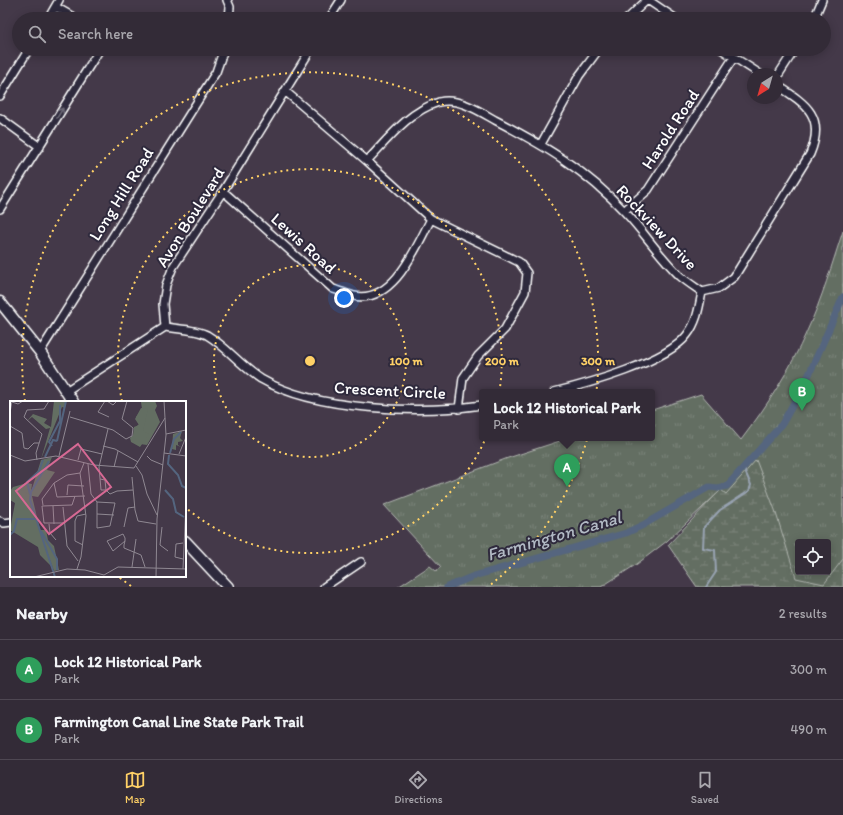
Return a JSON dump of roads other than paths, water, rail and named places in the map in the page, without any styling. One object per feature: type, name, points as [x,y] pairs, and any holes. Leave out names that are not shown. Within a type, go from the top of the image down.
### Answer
[{"type":"main road","points":[[0,302],[40,352],[72,401]]},
{"type":"main road","points":[[186,542],[228,587]]},
{"type":"street","points":[[53,12],[59,0]]},
{"type":"street","points":[[228,0],[230,12]]},
{"type":"street","points":[[333,12],[341,0]]},
{"type":"street","points":[[635,12],[648,0],[666,12]]},
{"type":"street","points":[[817,12],[822,0]]},
{"type":"street","points":[[56,7],[65,12]]},
{"type":"street","points":[[0,96],[25,56]]},
{"type":"street","points":[[0,208],[40,147],[96,56]]},
{"type":"street","name":"Long Hill Road","points":[[40,352],[216,72],[222,56]]},
{"type":"street","name":"Avon Boulevard","points":[[165,326],[163,304],[166,285],[173,267],[223,191],[306,56]]},
{"type":"street","points":[[541,144],[579,76],[594,56]]},
{"type":"street","points":[[783,68],[790,56]]},
{"type":"street","points":[[734,57],[751,68]]},
{"type":"street","name":"Harold Road","points":[[624,211],[648,190],[734,57]]},
{"type":"street","name":"Rockview Drive","points":[[367,161],[407,120],[422,109],[440,102],[457,102],[478,111],[541,144],[582,171],[624,211],[680,276],[702,292],[719,288],[734,277],[810,154],[816,140],[817,127],[812,112],[801,101],[783,89]]},
{"type":"street","name":"Crescent Circle","points":[[165,326],[205,334],[220,344],[238,362],[262,379],[292,394],[330,402],[390,408],[459,409],[463,378],[478,356],[505,329],[525,292],[527,273],[519,262],[431,219],[367,161],[284,91]]},
{"type":"street","points":[[0,118],[40,147]]},
{"type":"street","name":"Lewis Road","points":[[223,191],[333,289],[355,296],[376,294],[394,282],[407,265],[431,219]]},
{"type":"street","points":[[566,389],[632,368],[672,349],[687,336],[698,316],[702,292]]},
{"type":"street","points":[[66,391],[165,326]]},
{"type":"street","points":[[459,409],[479,406]]},
{"type":"street","points":[[0,520],[4,523],[10,522]]},
{"type":"street","points":[[324,587],[361,562]]},
{"type":"water","points":[[683,500],[682,502],[685,503],[663,515],[660,515],[662,512]]},
{"type":"waterway","name":"Farmington Canal","points":[[447,587],[474,576],[626,533],[643,525],[709,487],[718,488],[727,486],[782,424],[807,379],[843,297]]},
{"type":"waterway","points":[[706,587],[716,572],[715,550],[703,548],[704,527],[720,510],[749,491],[751,485],[744,469]]},
{"type":"place","name":"Farmington Canal Line State Park Trail","points":[[802,411]]},
{"type":"place","name":"Lock 12 Historical Park","points":[[567,487]]}]
